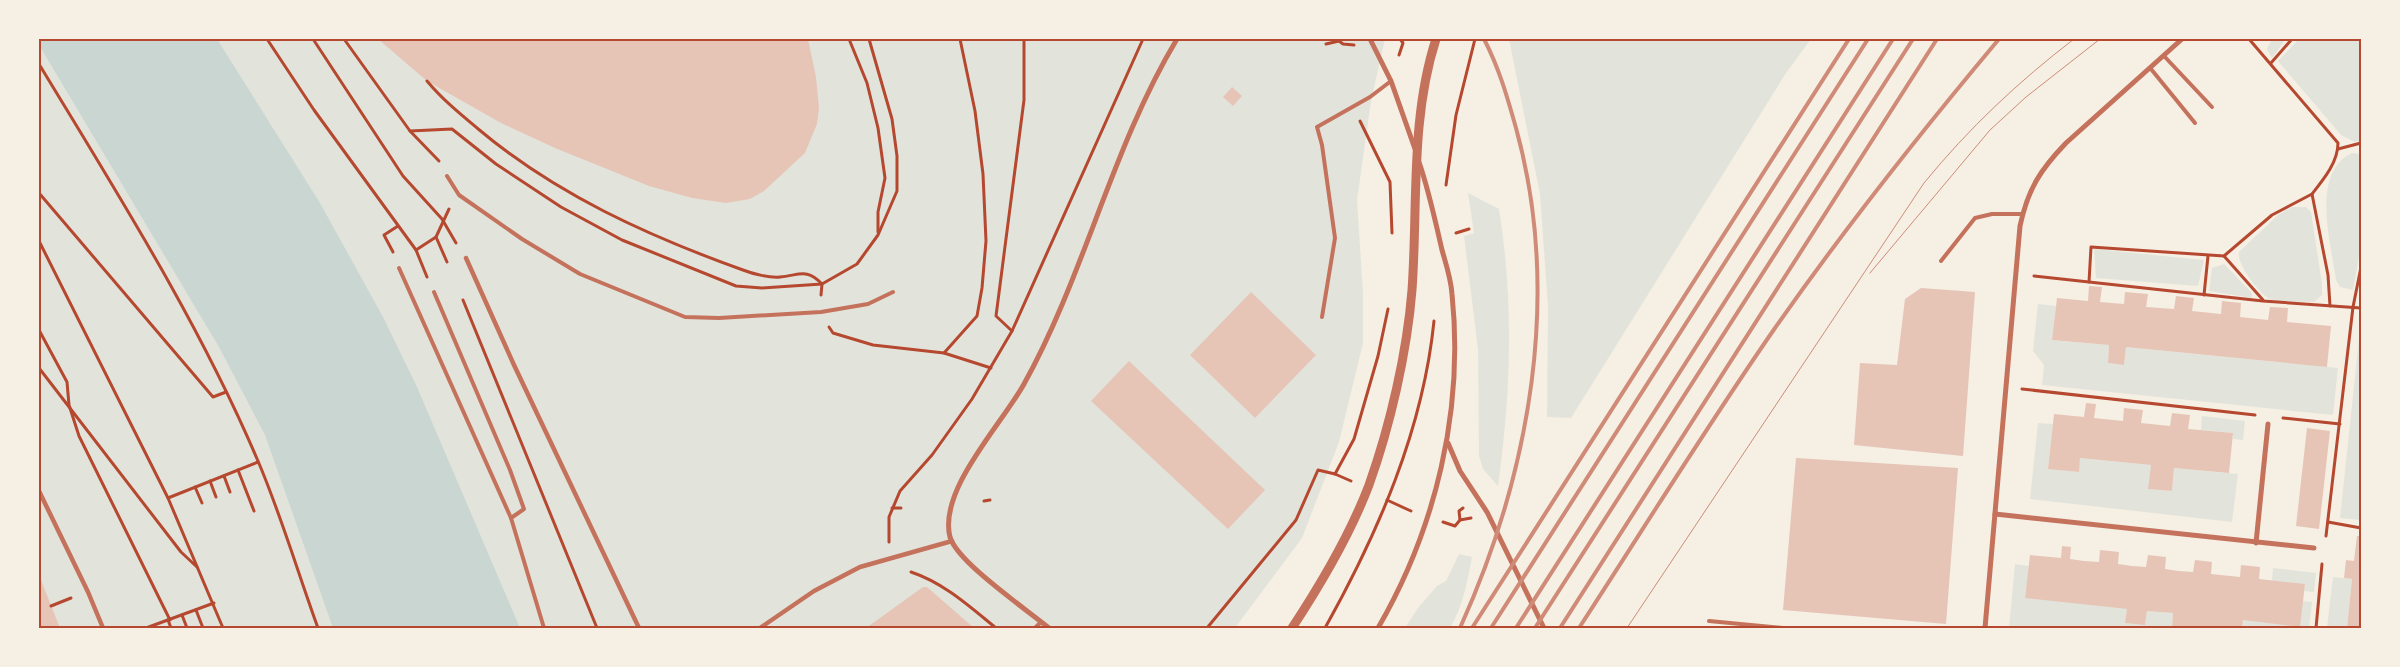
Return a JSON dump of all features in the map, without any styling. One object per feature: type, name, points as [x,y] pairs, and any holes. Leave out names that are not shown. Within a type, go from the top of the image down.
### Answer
[{"type":"street","points":[[1049,628],[966,561],[950,538],[948,517],[960,479],[1012,407],[1039,358],[1068,292],[1131,132],[1147,96],[1177,39]]},
{"type":"street","points":[[1370,39],[1391,81],[1428,188],[1452,293],[1455,363],[1448,443],[1428,516],[1404,581],[1378,628]]},
{"type":"street","points":[[1292,628],[1347,533],[1369,485],[1388,421],[1403,355],[1412,292],[1421,106],[1436,39]]},
{"type":"street","points":[[1984,628],[2016,275],[2022,214],[2026,198],[2049,160],[2182,39]]},
{"type":"street","points":[[466,258],[514,365],[639,628]]},
{"type":"street","points":[[2256,543],[2268,424]]},
{"type":"street","points":[[1448,443],[1460,471],[1487,512],[1544,628]]},
{"type":"street","points":[[39,491],[88,592],[103,628]]},
{"type":"street","points":[[1994,514],[2314,548]]},
{"type":"street","points":[[760,628],[814,590],[860,567],[952,542]]},
{"type":"lane","points":[[2164,56],[2212,107]]},
{"type":"lane","points":[[2151,69],[2195,123]]},
{"type":"lane","points":[[1322,317],[1335,238],[1322,145],[1317,127],[1391,81]]},
{"type":"lane","points":[[447,176],[459,194],[522,239],[580,274],[685,317],[719,318],[821,312],[868,304],[892,292]]},
{"type":"lane","points":[[1941,261],[1975,218],[1992,214],[2022,214]]},
{"type":"lane","points":[[399,268],[511,518],[544,628]]},
{"type":"lane","points":[[434,292],[510,470],[524,509],[511,518]]},
{"type":"lane","points":[[1709,621],[1783,628]]},
{"type":"lane","points":[[1035,628],[1041,622]]},
{"type":"path","points":[[267,39],[314,110],[416,250],[434,292]]},
{"type":"path","points":[[313,39],[403,176],[442,219],[466,258]]},
{"type":"path","points":[[344,39],[410,131],[438,160],[447,176]]},
{"type":"path","points":[[849,39],[867,83],[878,128],[885,178],[878,212],[878,235]]},
{"type":"path","points":[[410,131],[452,130],[496,164],[561,207],[622,240],[736,286],[762,288],[822,284],[857,264],[878,235],[897,190],[897,156],[892,119],[869,39]]},
{"type":"path","points":[[944,353],[976,316],[982,288],[986,241],[983,174],[975,111],[960,39]]},
{"type":"path","points":[[1012,331],[996,316],[1024,100],[1024,39]]},
{"type":"path","points":[[888,538],[889,517],[900,491],[932,455],[991,368],[1012,331],[1143,39]]},
{"type":"path","points":[[2089,282],[2091,247],[2224,256],[2272,214],[2312,194],[2334,162],[2338,144],[2326,127],[2249,39]]},
{"type":"path","points":[[2270,63],[2292,39]]},
{"type":"path","points":[[1326,44],[1339,41],[1343,44]]},
{"type":"path","points":[[39,64],[138,228],[226,392],[258,462],[318,628]]},
{"type":"path","points":[[427,81],[441,98],[503,150],[576,197],[675,246],[746,271],[779,277],[803,273],[813,275],[822,284],[821,312],[833,333],[873,345],[944,353],[991,368]]},
{"type":"path","points":[[1352,107],[1368,134],[1390,182],[1392,236]]},
{"type":"path","points":[[2338,149],[2361,143]]},
{"type":"path","points":[[39,193],[213,397],[226,392]]},
{"type":"path","points":[[2312,194],[2328,275],[2330,306]]},
{"type":"path","points":[[416,250],[436,237],[442,219]]},
{"type":"path","points":[[388,241],[384,235],[398,226]]},
{"type":"path","points":[[436,237],[449,266]]},
{"type":"path","points":[[39,241],[168,498],[223,628]]},
{"type":"path","points":[[2204,295],[2208,256]]},
{"type":"path","points":[[2224,256],[2263,301]]},
{"type":"path","points":[[2325,540],[2353,307],[2361,267]]},
{"type":"path","points":[[2016,275],[2263,301],[2361,308]]},
{"type":"path","points":[[460,293],[597,628]]},
{"type":"path","points":[[2356,293],[2361,293]]},
{"type":"path","points":[[1335,474],[1354,439],[1378,356],[1390,301]]},
{"type":"path","points":[[39,330],[68,382],[69,405],[79,436],[169,620],[171,628]]},
{"type":"path","points":[[39,368],[181,552],[199,568]]},
{"type":"path","points":[[2007,388],[2260,415]]},
{"type":"path","points":[[2278,417],[2340,424]]},
{"type":"path","points":[[168,498],[258,462]]},
{"type":"path","points":[[238,470],[254,511]]},
{"type":"path","points":[[1207,628],[1296,520],[1318,470]]},
{"type":"path","points":[[224,476],[230,492]]},
{"type":"path","points":[[210,481],[216,497]]},
{"type":"path","points":[[195,487],[202,503]]},
{"type":"path","points":[[984,501],[990,500]]},
{"type":"path","points":[[892,508],[901,508]]},
{"type":"path","points":[[1437,519],[1455,526],[1462,520],[1459,511]]},
{"type":"path","points":[[2328,522],[2361,528]]},
{"type":"path","points":[[1325,628],[1353,578],[1369,542]]},
{"type":"path","points":[[2316,628],[2323,559]]},
{"type":"path","points":[[906,570],[930,578],[938,586],[952,591],[996,628]]},
{"type":"path","points":[[146,628],[155,627],[214,603]]},
{"type":"path","points":[[196,610],[203,628]]},
{"type":"path","points":[[182,615],[187,628]]},
{"type":"shaded area","points":[[39,39],[1385,39],[1371,101],[1357,200],[1363,293],[1363,343],[1339,442],[1302,538],[1235,628],[39,628]]},
{"type":"shaded area","points":[[39,39],[217,39],[320,203],[383,317],[417,387],[520,628],[333,628],[265,435],[219,347],[39,45]]},
{"type":"shaded area","points":[[1509,39],[1811,39],[1786,73],[1571,418],[1547,417],[1548,306],[1540,194]]},
{"type":"shaded area","points":[[2272,39],[2286,39],[2272,58],[2267,49]]},
{"type":"shaded area","points":[[2299,39],[2361,39],[2361,140],[2355,142],[2341,135],[2278,61]]},
{"type":"shaded area","points":[[2352,153],[2361,154],[2361,245],[2353,290],[2340,287],[2336,280],[2326,210],[2327,192],[2331,176],[2339,163]]},
{"type":"shaded area","points":[[1468,193],[1499,209],[1504,244],[1509,313],[1509,348],[1506,417],[1498,486],[1483,469],[1479,456],[1478,349],[1464,236],[1474,233]]},
{"type":"shaded area","points":[[2292,207],[2306,207],[2311,212],[2322,284],[2322,295],[2314,302],[2275,301],[2265,296],[2249,278],[2239,257],[2239,252],[2279,214]]},
{"type":"shaded area","points":[[2094,249],[2204,260],[2198,286],[2096,278]]},
{"type":"shaded area","points":[[2224,264],[2252,293],[2252,298],[2209,291],[2212,268]]},
{"type":"shaded area","points":[[2038,304],[2056,306],[2052,340],[2109,345],[2108,363],[2124,365],[2126,347],[2338,368],[2333,415],[2042,385],[2044,365],[2033,351]]},
{"type":"shaded area","points":[[2361,320],[2361,520],[2340,518]]},
{"type":"shaded area","points":[[2202,416],[2245,421],[2243,440],[2233,439],[2233,433],[2201,430]]},
{"type":"shaded area","points":[[2038,423],[2053,424],[2048,468],[2078,472],[2080,458],[2151,465],[2149,489],[2172,491],[2174,468],[2238,474],[2232,522],[2030,499]]},
{"type":"shaded area","points":[[1459,554],[1472,557],[1461,603],[1450,628],[1405,628],[1418,608],[1437,586],[1446,581]]},
{"type":"shaded area","points":[[2015,564],[2029,566],[2025,597],[2127,609],[2126,623],[2145,624],[2147,611],[2173,613],[2172,628],[2009,628]]},
{"type":"shaded area","points":[[2273,568],[2316,573],[2314,592],[2304,591],[2305,585],[2272,581]]},
{"type":"shaded area","points":[[2333,577],[2352,579],[2347,628],[2327,628]]},
{"type":"shaded area","points":[[2303,601],[2312,602],[2309,628],[2242,628],[2243,620]]},
{"type":"building","points":[[378,39],[808,39],[816,77],[819,108],[817,124],[805,153],[764,191],[750,199],[726,203],[692,198],[649,186],[555,148],[501,123],[427,81]]},
{"type":"building","points":[[1232,87],[1242,96],[1233,106],[1223,97]]},
{"type":"building","points":[[2089,286],[2102,287],[2100,302],[2124,304],[2125,292],[2148,294],[2146,307],[2174,309],[2176,296],[2194,298],[2192,311],[2221,314],[2222,301],[2241,303],[2240,317],[2268,320],[2270,307],[2288,308],[2287,322],[2331,326],[2327,367],[2126,347],[2124,365],[2108,363],[2109,345],[2052,340],[2057,298],[2088,301]]},
{"type":"building","points":[[1921,288],[1975,292],[1963,456],[1854,445],[1860,363],[1897,365],[1905,299]]},
{"type":"building","points":[[1251,292],[1316,355],[1255,418],[1190,355]]},
{"type":"building","points":[[1129,361],[1265,490],[1228,529],[1091,401]]},
{"type":"building","points":[[2086,403],[2096,404],[2094,418],[2123,421],[2124,408],[2143,410],[2141,423],[2170,426],[2172,413],[2190,415],[2188,429],[2233,433],[2229,473],[2174,468],[2172,491],[2148,489],[2151,465],[2080,458],[2079,472],[2048,469],[2054,414],[2084,417]]},
{"type":"building","points":[[2307,428],[2330,431],[2319,529],[2296,526]]},
{"type":"building","points":[[1796,458],[1958,468],[1946,624],[1783,610]]},
{"type":"building","points":[[2357,536],[2361,536],[2361,628],[2347,628],[2352,579],[2344,578],[2346,560],[2354,561]]},
{"type":"building","points":[[2062,546],[2071,547],[2070,559],[2084,561],[2099,562],[2100,550],[2119,552],[2118,564],[2132,566],[2146,567],[2148,555],[2166,557],[2165,569],[2178,571],[2193,572],[2195,560],[2212,562],[2211,574],[2240,577],[2241,565],[2260,567],[2259,579],[2305,584],[2300,627],[2243,620],[2242,628],[2172,628],[2173,613],[2147,611],[2145,625],[2125,623],[2127,609],[2025,598],[2030,555],[2061,558]]},
{"type":"building","points":[[39,575],[60,628],[39,628]]},
{"type":"building","points":[[923,587],[927,587],[974,628],[866,628]]},
{"type":"tram line","points":[[1627,628],[1924,183],[1995,106],[2074,39]]},
{"type":"tram line","points":[[1870,273],[1990,130],[2026,97],[2100,39]]},
{"type":"railway","points":[[1460,628],[1484,569],[1505,508],[1521,446],[1531,382],[1537,319],[1536,255],[1530,191],[1516,128],[1498,71],[1484,39]]},
{"type":"railway","points":[[1472,628],[1849,39]]},
{"type":"railway","points":[[1491,628],[1868,39]]},
{"type":"railway","points":[[1516,628],[1893,39]]},
{"type":"railway","points":[[1535,628],[1913,39]]},
{"type":"railway","points":[[1560,628],[1937,39]]},
{"type":"railway","points":[[1579,628],[1775,328],[1884,181],[1999,39]]}]
